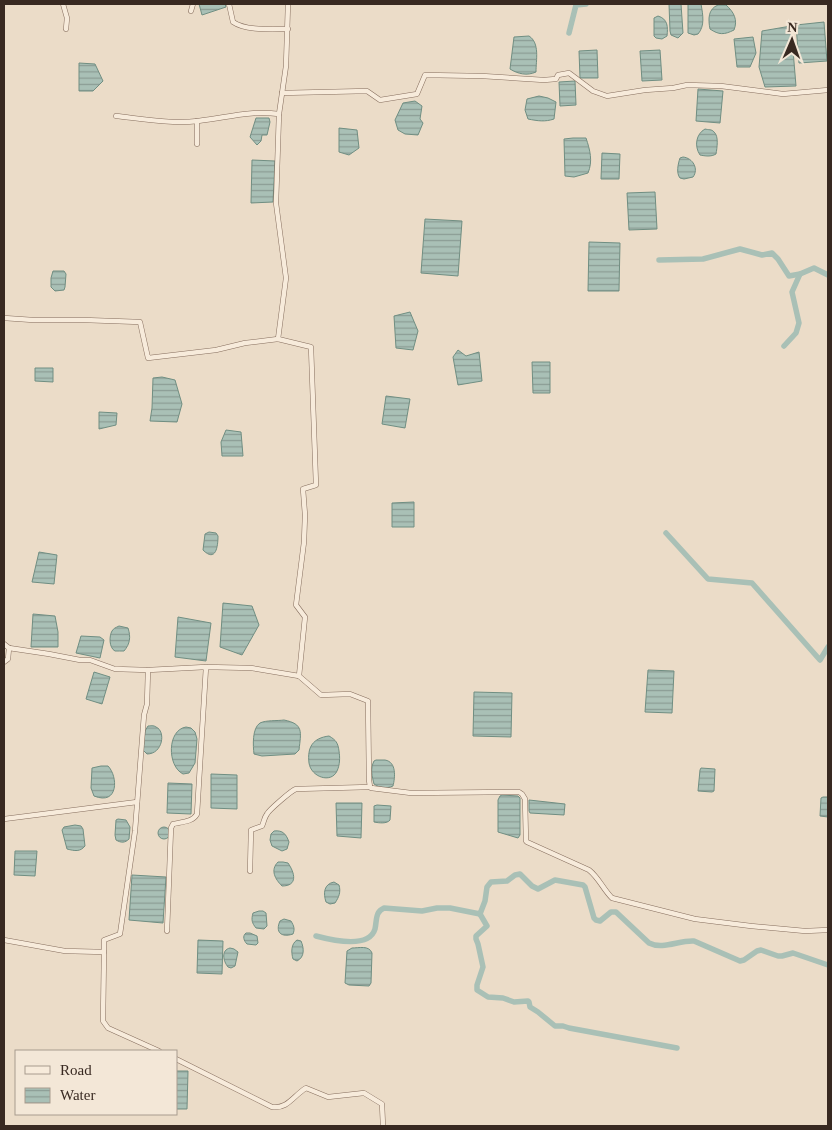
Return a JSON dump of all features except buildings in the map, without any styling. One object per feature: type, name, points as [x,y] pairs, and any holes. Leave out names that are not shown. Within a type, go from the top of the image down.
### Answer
[{"type":"street","points":[[63,4],[67,18],[66,29]]},
{"type":"street","points":[[192,11],[193,4]]},
{"type":"street","points":[[229,4],[233,22],[238,26],[288,29]]},
{"type":"street","points":[[278,339],[286,278],[276,203],[279,114],[286,66],[288,4]]},
{"type":"street","points":[[282,92],[367,91],[380,100],[417,94],[425,75],[544,80],[556,79],[558,75],[569,73],[592,91],[607,96],[687,86],[722,86],[782,94],[828,90]]},
{"type":"street","points":[[116,116],[157,121],[197,121],[251,113],[266,112],[279,114]]},
{"type":"street","points":[[197,121],[197,144]]},
{"type":"street","points":[[4,318],[140,322],[148,358],[216,350],[245,343],[278,339],[311,347],[316,485],[303,489],[305,515],[304,542],[296,605],[306,617],[299,676]]},
{"type":"street","points":[[4,644],[9,648],[90,660],[116,669],[251,668],[299,676],[321,695],[350,694],[368,701],[370,787]]},
{"type":"street","points":[[4,662],[8,659],[9,648]]},
{"type":"street","points":[[167,931],[171,828],[175,824],[192,819],[197,814],[206,667]]},
{"type":"street","points":[[148,670],[147,704],[144,715],[135,831],[120,932],[104,940],[103,1020],[108,1028],[158,1050]]},
{"type":"street","points":[[250,871],[251,830],[262,826],[267,813],[292,790],[370,787],[412,793],[519,792],[525,799],[526,841],[589,870],[595,874],[612,898],[695,919],[751,926],[828,930]]},
{"type":"street","points":[[4,819],[137,802]]},
{"type":"street","points":[[4,940],[65,951],[104,952]]},
{"type":"street","points":[[178,1060],[272,1107],[284,1106],[306,1088],[328,1097],[367,1094],[382,1104],[384,1126]]},
{"type":"water","points":[[199,4],[225,4],[226,7],[202,15]]},
{"type":"water","points":[[669,4],[681,4],[683,33],[678,38],[671,35]]},
{"type":"water","points":[[688,4],[701,4],[703,24],[698,34],[688,33]]},
{"type":"water","points":[[718,5],[726,5],[733,13],[736,23],[734,30],[722,34],[710,29],[709,15],[712,9]]},
{"type":"water","points":[[658,16],[666,21],[667,36],[662,39],[654,36],[654,18]]},
{"type":"water","points":[[824,22],[827,61],[799,63],[796,25]]},
{"type":"water","points":[[791,26],[796,86],[765,87],[759,67],[762,31]]},
{"type":"water","points":[[529,36],[536,47],[536,72],[529,74],[519,73],[510,69],[514,37]]},
{"type":"water","points":[[753,37],[756,53],[750,67],[737,67],[734,39]]},
{"type":"water","points":[[597,50],[598,78],[580,78],[579,51]]},
{"type":"water","points":[[660,50],[662,80],[642,81],[640,51]]},
{"type":"water","points":[[79,63],[95,64],[103,81],[93,91],[79,91]]},
{"type":"water","points":[[575,81],[576,105],[560,106],[559,82]]},
{"type":"water","points":[[698,89],[723,91],[720,123],[696,121]]},
{"type":"water","points":[[539,96],[556,102],[554,119],[541,121],[528,119],[525,110],[527,99]]},
{"type":"water","points":[[415,101],[422,106],[420,119],[423,123],[418,135],[405,134],[398,130],[395,120],[403,103]]},
{"type":"water","points":[[256,118],[269,118],[270,122],[267,135],[262,135],[261,141],[257,145],[250,137]]},
{"type":"water","points":[[339,128],[357,130],[359,148],[349,155],[339,152]]},
{"type":"water","points":[[705,129],[712,130],[717,136],[716,154],[712,156],[700,155],[697,148],[698,137]]},
{"type":"water","points":[[586,138],[591,160],[588,173],[574,177],[565,176],[564,139]]},
{"type":"water","points":[[602,153],[620,154],[619,179],[601,179]]},
{"type":"water","points":[[680,158],[690,159],[694,164],[695,174],[693,177],[684,179],[679,176]]},
{"type":"water","points":[[252,160],[275,161],[273,202],[251,203]]},
{"type":"water","points":[[655,192],[657,229],[629,230],[627,193]]},
{"type":"water","points":[[425,219],[462,221],[458,276],[421,273]]},
{"type":"water","points":[[589,242],[620,243],[619,291],[588,291]]},
{"type":"water","points":[[53,271],[64,271],[66,274],[64,290],[55,291],[51,287]]},
{"type":"water","points":[[410,312],[418,331],[413,350],[396,348],[394,316]]},
{"type":"water","points":[[458,350],[466,356],[479,352],[482,381],[458,385],[453,357]]},
{"type":"water","points":[[532,362],[550,362],[550,393],[533,393]]},
{"type":"water","points":[[35,368],[53,368],[53,382],[35,381]]},
{"type":"water","points":[[162,377],[175,380],[182,404],[177,422],[150,421],[153,378]]},
{"type":"water","points":[[386,396],[410,399],[405,428],[382,424]]},
{"type":"water","points":[[99,412],[117,413],[116,425],[99,429]]},
{"type":"water","points":[[226,430],[241,432],[243,456],[222,456],[221,442]]},
{"type":"water","points":[[414,502],[414,527],[392,527],[392,503]]},
{"type":"water","points":[[209,532],[216,533],[218,536],[217,548],[211,555],[203,550],[205,534]]},
{"type":"water","points":[[39,552],[57,555],[54,584],[32,582]]},
{"type":"water","points":[[223,603],[252,606],[259,625],[242,655],[220,647]]},
{"type":"water","points":[[33,614],[55,616],[58,647],[31,647]]},
{"type":"water","points":[[178,617],[211,623],[206,661],[175,657]]},
{"type":"water","points":[[119,626],[128,628],[129,631],[129,643],[124,651],[115,651],[111,645],[111,633]]},
{"type":"water","points":[[81,636],[100,637],[104,640],[100,658],[76,653]]},
{"type":"water","points":[[648,670],[674,671],[672,713],[645,712]]},
{"type":"water","points":[[94,672],[110,677],[102,704],[86,699]]},
{"type":"water","points":[[474,692],[512,693],[511,737],[473,736]]},
{"type":"water","points":[[284,720],[295,724],[300,730],[299,750],[295,754],[262,756],[254,754],[253,746],[257,725],[265,721]]},
{"type":"water","points":[[148,726],[154,726],[159,729],[162,737],[160,747],[147,754],[143,750],[145,731]]},
{"type":"water","points":[[186,727],[191,728],[195,732],[197,739],[195,763],[189,773],[183,774],[174,764],[171,749],[175,734]]},
{"type":"water","points":[[329,736],[337,744],[340,761],[334,775],[326,778],[313,772],[309,763],[309,752],[315,741]]},
{"type":"water","points":[[376,760],[389,761],[392,764],[395,775],[393,786],[383,788],[374,784],[372,770]]},
{"type":"water","points":[[108,766],[114,776],[115,783],[112,794],[102,798],[94,796],[91,788],[92,768]]},
{"type":"water","points":[[701,768],[715,769],[714,791],[698,791]]},
{"type":"water","points":[[211,774],[237,775],[237,809],[211,808]]},
{"type":"water","points":[[168,783],[192,784],[191,814],[167,813]]},
{"type":"water","points":[[502,795],[518,796],[520,798],[520,835],[518,838],[498,832],[498,800]]},
{"type":"water","points":[[828,797],[828,817],[820,816],[821,798]]},
{"type":"water","points":[[529,800],[565,804],[564,815],[530,813]]},
{"type":"water","points":[[336,803],[362,803],[361,838],[337,836]]},
{"type":"water","points":[[374,806],[391,806],[389,821],[383,823],[374,822]]},
{"type":"water","points":[[116,820],[126,820],[130,827],[129,839],[124,842],[116,840]]},
{"type":"water","points":[[81,826],[83,829],[85,846],[77,850],[67,849],[62,830],[64,827]]},
{"type":"water","points":[[162,827],[166,827],[170,833],[166,839],[162,839],[158,835],[158,831]]},
{"type":"water","points":[[274,831],[280,831],[285,835],[289,842],[287,849],[282,851],[272,846],[270,840],[271,834]]},
{"type":"water","points":[[15,851],[37,851],[35,876],[14,875]]},
{"type":"water","points":[[278,862],[288,863],[294,878],[291,884],[282,886],[277,880],[274,868]]},
{"type":"water","points":[[132,875],[166,877],[163,923],[129,920]]},
{"type":"water","points":[[334,882],[339,885],[340,892],[335,903],[330,904],[326,902],[325,892],[326,887]]},
{"type":"water","points":[[259,911],[266,913],[267,926],[264,929],[256,928],[252,921],[253,913]]},
{"type":"water","points":[[284,919],[291,921],[294,928],[293,934],[282,935],[280,933],[278,928],[280,921]]},
{"type":"water","points":[[246,933],[257,936],[258,943],[256,945],[246,943],[244,937]]},
{"type":"water","points":[[198,940],[223,941],[222,974],[197,973]]},
{"type":"water","points":[[297,940],[301,941],[303,955],[297,961],[293,959],[292,951]]},
{"type":"water","points":[[361,947],[371,950],[371,983],[369,986],[345,983],[347,951],[352,948]]},
{"type":"water","points":[[230,948],[238,952],[235,966],[231,968],[226,965],[224,959],[225,951]]},
{"type":"water","points":[[178,1071],[188,1071],[187,1109],[178,1109]]},
{"type":"waterway","points":[[569,33],[576,5],[586,4]]},
{"type":"waterway","points":[[659,260],[703,259],[740,249],[762,255],[772,253],[789,276],[814,268],[828,275]]},
{"type":"waterway","points":[[784,346],[796,333],[799,323],[792,292],[800,274]]},
{"type":"waterway","points":[[666,533],[708,579],[752,583],[820,660],[828,647]]},
{"type":"waterway","points":[[316,936],[349,942],[365,939],[375,929],[378,914],[384,908],[422,911],[450,908],[480,914],[485,901],[487,887],[491,882],[507,881],[520,874],[532,886],[538,889],[555,880],[583,885],[596,920],[600,921],[611,912],[616,912],[649,943],[654,945],[660,946],[694,941],[740,961],[761,950],[778,956],[793,953],[828,965]]},
{"type":"waterway","points":[[480,914],[487,926],[476,936],[483,967],[477,990],[488,997],[503,998],[514,1002],[528,1001],[530,1007],[555,1026],[677,1048]]}]
